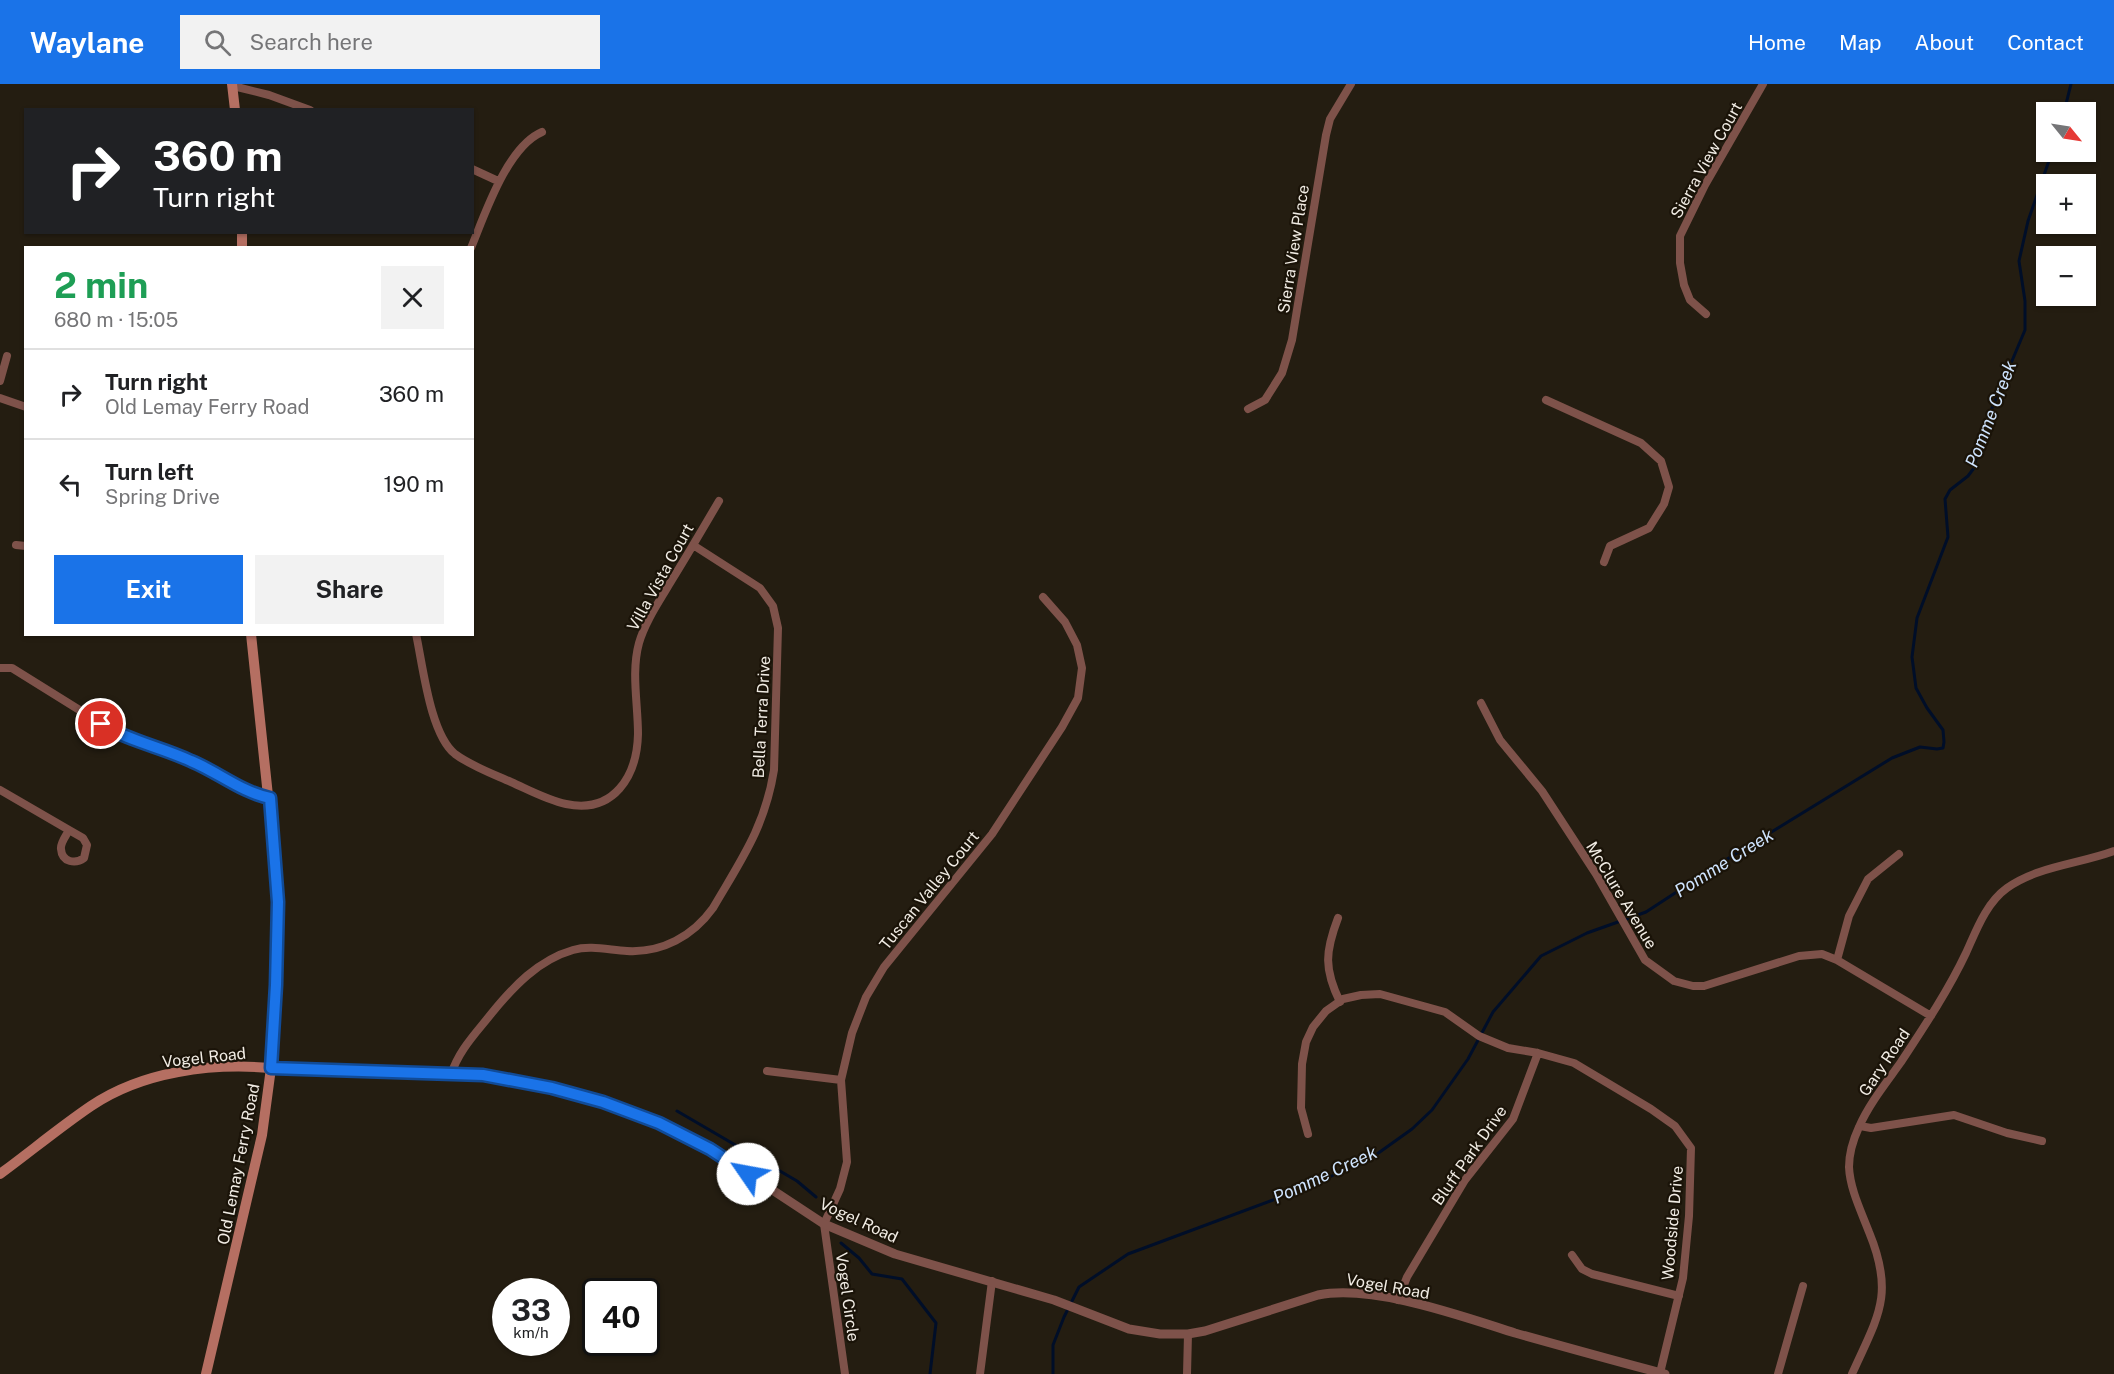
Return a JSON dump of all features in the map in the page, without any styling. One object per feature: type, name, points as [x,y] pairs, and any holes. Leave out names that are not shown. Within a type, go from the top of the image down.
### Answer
[{"type":"main road","points":[[232,85],[236,108]]},
{"type":"main road","name":"Old Lemay Ferry Road","points":[[206,1374],[257,1162],[271,1068],[278,902],[270,798],[251,636]]},
{"type":"main road","name":"Vogel Road","points":[[0,1174],[92,1105],[124,1088],[157,1077],[201,1069],[248,1066],[271,1068]]},
{"type":"street","name":"Sierra View Place","points":[[1248,409],[1265,400],[1282,373],[1292,340],[1326,135],[1330,119],[1351,84]]},
{"type":"street","name":"Sierra View Court","points":[[1706,314],[1690,300],[1684,285],[1680,263],[1680,236],[1705,185],[1763,84]]},
{"type":"street","points":[[232,85],[304,108]]},
{"type":"street","points":[[472,246],[498,181],[534,135],[542,132]]},
{"type":"street","points":[[474,170],[498,181]]},
{"type":"street","points":[[0,381],[7,356]]},
{"type":"street","points":[[0,398],[24,406]]},
{"type":"street","points":[[1546,400],[1641,443],[1661,462],[1670,487],[1665,504],[1649,528],[1610,546],[1604,562]]},
{"type":"street","name":"Villa Vista Court","points":[[416,636],[435,722],[445,744],[454,753],[474,765],[555,801],[577,806],[598,803],[617,792],[631,772],[637,748],[635,667],[640,641],[653,612],[718,501]]},
{"type":"street","points":[[16,545],[24,546]]},
{"type":"street","name":"Bella Terra Drive","points":[[451,1075],[463,1049],[513,988],[550,960],[574,950],[656,949],[694,930],[713,908],[760,825],[771,789],[774,759],[778,640],[776,616],[773,606],[760,588],[693,545]]},
{"type":"street","name":"Tuscan Valley Court","points":[[824,1224],[840,1190],[847,1162],[841,1080],[852,1034],[866,997],[910,934],[992,834],[1062,727],[1078,698],[1083,668],[1077,645],[1065,622],[1042,597]]},
{"type":"street","points":[[0,668],[12,668],[118,734],[192,761],[253,794],[270,798]]},
{"type":"street","name":"McClure Avenue","points":[[1481,703],[1500,741],[1542,791],[1596,874],[1645,960],[1658,970],[1674,981],[1693,986],[1704,986],[1799,956],[1822,954],[1837,960],[1931,1016]]},
{"type":"street","points":[[0,790],[69,830]]},
{"type":"street","name":"Gary Road","points":[[1852,1374],[1882,1301],[1883,1283],[1875,1246],[1852,1188],[1849,1168],[1850,1151],[1860,1126],[1872,1103],[1931,1016],[1989,907],[2005,889],[2041,872],[2114,851]]},
{"type":"street","points":[[1837,960],[1849,916],[1868,879],[1899,854]]},
{"type":"street","points":[[1338,918],[1330,937],[1327,964],[1330,981],[1340,1002]]},
{"type":"street","name":"Woodside Drive","points":[[1308,1134],[1301,1108],[1302,1064],[1306,1042],[1313,1027],[1326,1011],[1340,1002],[1361,995],[1380,994],[1445,1012],[1479,1036],[1508,1048],[1574,1063],[1651,1109],[1675,1126],[1691,1148],[1689,1216],[1679,1296],[1658,1373]]},
{"type":"street","name":"Bluff Park Drive","points":[[1398,1300],[1407,1277],[1465,1180],[1513,1119],[1538,1053]]},
{"type":"street","name":"Vogel Road","points":[[271,1068],[483,1075],[552,1088],[603,1102],[659,1123],[710,1149],[824,1224],[895,1254],[1054,1300],[1106,1322],[1146,1333],[1188,1334],[1205,1331],[1332,1292],[1353,1292],[1398,1300],[1658,1373]]},
{"type":"street","points":[[767,1071],[841,1080]]},
{"type":"street","points":[[1860,1126],[1871,1128],[1954,1115],[2007,1133],[2042,1141]]},
{"type":"street","name":"Vogel Circle","points":[[824,1224],[845,1374]]},
{"type":"street","points":[[1572,1255],[1582,1269],[1592,1274],[1679,1296]]},
{"type":"street","points":[[980,1374],[992,1281]]},
{"type":"street","points":[[1778,1374],[1803,1286]]},
{"type":"street","points":[[1186,1374],[1188,1334]]},
{"type":"waterway","name":"Pomme Creek","points":[[2066,102],[2071,84]]},
{"type":"waterway","name":"Pomme Creek","points":[[1053,1374],[1053,1345],[1079,1287],[1128,1254],[1313,1185],[1377,1154],[1412,1129],[1432,1110],[1468,1059],[1493,1012],[1541,956],[1587,933],[1646,912],[1724,861],[1892,758],[1920,747],[1943,748],[1943,730],[1916,688],[1912,657],[1917,618],[1948,537],[1945,499],[1950,490],[1968,476],[1974,468],[1982,432],[2025,330],[2025,301],[2019,261],[2028,221],[2049,162]]},
{"type":"waterway","points":[[677,1111],[797,1181],[816,1197]]},
{"type":"waterway","points":[[841,1243],[859,1258],[872,1274],[902,1279],[936,1323],[930,1374]]},
{"type":"route","points":[[101,724],[118,734],[192,761],[253,794],[270,798],[278,902],[271,1068],[483,1075],[552,1088],[603,1102],[659,1123],[710,1149],[748,1174]]}]
